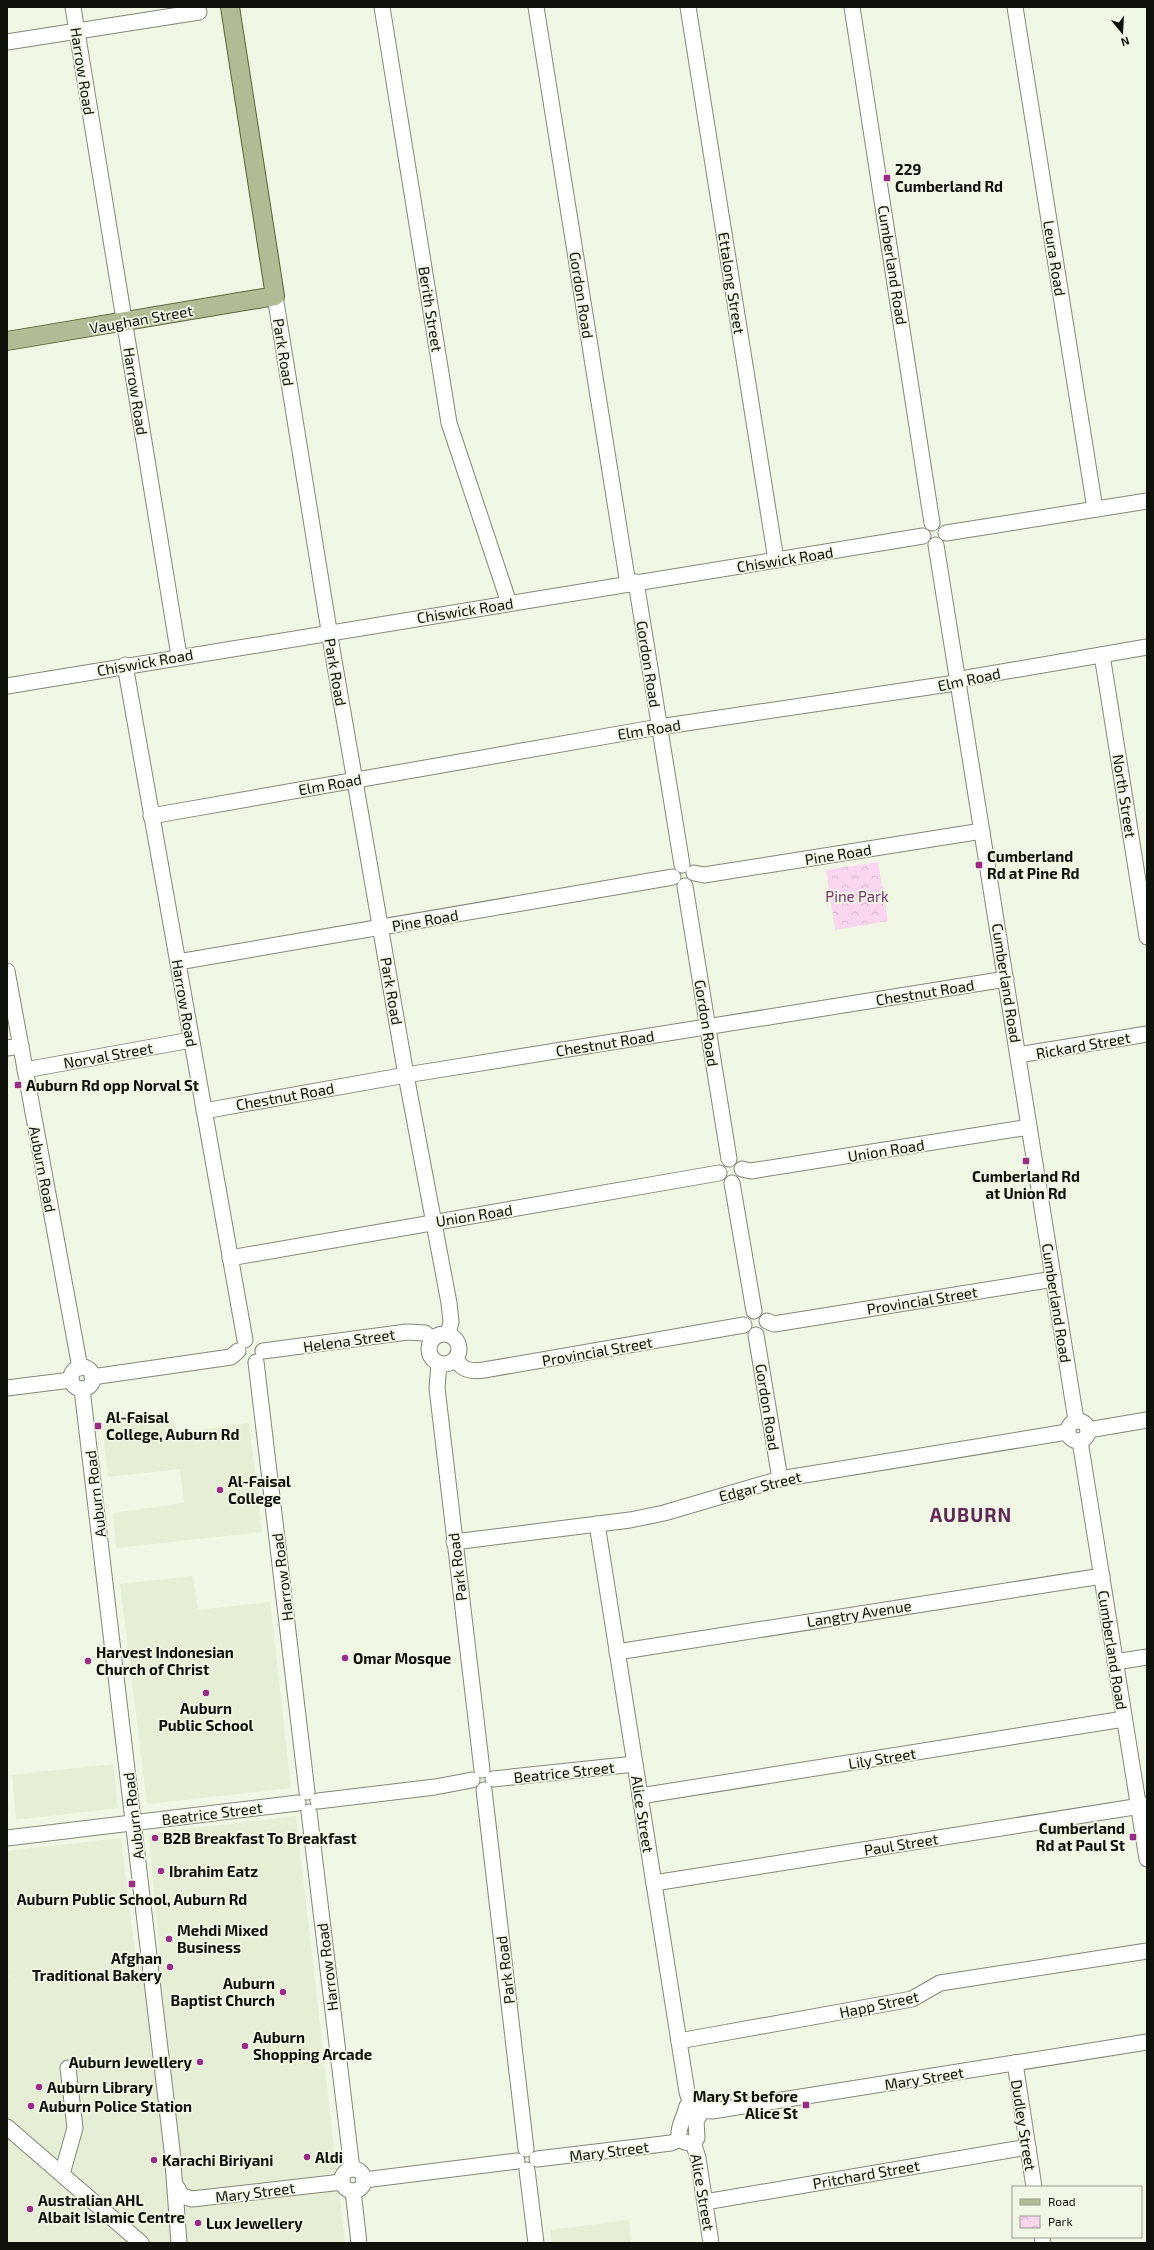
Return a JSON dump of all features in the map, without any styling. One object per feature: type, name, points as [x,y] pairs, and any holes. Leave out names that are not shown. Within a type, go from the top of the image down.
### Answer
[{"type":"main road","name":"Park Road","points":[[230,7],[275,296]]},
{"type":"main road","name":"Vaughan Street","points":[[7,341],[275,296]]},
{"type":"street","name":"Harrow Road","points":[[73,7],[179,656]]},
{"type":"street","name":"Berith Street","points":[[382,7],[449,423],[508,603]]},
{"type":"street","name":"Gordon Road","points":[[536,7],[632,583],[659,727],[677,871]]},
{"type":"street","name":"Ettalong Street","points":[[688,7],[776,560]]},
{"type":"street","name":"Cumberland Road","points":[[852,7],[932,523]]},
{"type":"street","name":"Leura Road","points":[[1015,7],[1095,509]]},
{"type":"street","points":[[7,42],[199,12]]},
{"type":"street","name":"Park Road","points":[[275,296],[329,632],[406,1075],[449,1303],[451,1322],[448,1334]]},
{"type":"street","points":[[946,533],[1147,501]]},
{"type":"street","points":[[932,523],[940,524],[946,533],[942,542],[936,545],[929,544],[924,536],[924,529],[932,523]]},
{"type":"street","name":"Chiswick Road","points":[[7,686],[179,656],[924,536]]},
{"type":"street","name":"Cumberland Road","points":[[936,545],[1076,1420]]},
{"type":"street","name":"Elm Road","points":[[151,816],[659,727],[949,684],[958,681],[1147,647]]},
{"type":"street","name":"North Street","points":[[1102,655],[1147,937]]},
{"type":"street","name":"Harrow Road","points":[[125,666],[230,1258],[242,1345]]},
{"type":"street","name":"Pine Road","points":[[694,873],[704,875],[982,831]]},
{"type":"street","points":[[690,867],[694,873],[692,882],[685,886],[678,884],[677,871],[690,867]]},
{"type":"street","name":"Pine Road","points":[[178,962],[380,927],[677,871]]},
{"type":"street","name":"Gordon Road","points":[[685,886],[729,1159]]},
{"type":"street","name":"Auburn Road","points":[[7,971],[14,1047],[25,1070],[78,1379],[134,1822],[175,2184],[179,2243]]},
{"type":"street","name":"Chestnut Road","points":[[204,1111],[406,1075],[708,1025],[1006,979]]},
{"type":"street","name":"Rickard Street","points":[[1018,1055],[1147,1034]]},
{"type":"street","name":"Norval Street","points":[[25,1070],[191,1040]]},
{"type":"street","name":"Union Road","points":[[742,1169],[751,1171],[1029,1127]]},
{"type":"street","points":[[729,1159],[739,1162],[742,1169],[741,1176],[732,1183],[725,1182],[719,1173],[722,1163],[729,1159]]},
{"type":"street","name":"Union Road","points":[[230,1258],[719,1173]]},
{"type":"street","points":[[732,1183],[754,1312]]},
{"type":"street","name":"Provincial Street","points":[[767,1321],[774,1324],[1054,1279]]},
{"type":"street","points":[[754,1312],[761,1313],[767,1321],[765,1329],[756,1335],[747,1331],[744,1325],[745,1318],[754,1312]]},
{"type":"street","name":"Provincial Street","points":[[455,1359],[466,1370],[484,1370],[744,1325]]},
{"type":"street","name":"Helena Street","points":[[259,1357],[407,1332],[425,1333],[432,1339]]},
{"type":"street","points":[[439,1334],[448,1334],[457,1340],[459,1344],[458,1355],[448,1364],[439,1363],[430,1353],[429,1344],[432,1339],[439,1334]]},
{"type":"street","name":"Gordon Road","points":[[756,1335],[780,1479]]},
{"type":"street","points":[[7,1388],[78,1379],[91,1384],[92,1377],[232,1357],[242,1345]]},
{"type":"street","points":[[242,1345],[241,1355],[259,1357]]},
{"type":"street","name":"Harrow Road","points":[[259,1357],[308,1802],[352,2170]]},
{"type":"street","name":"Park Road","points":[[439,1363],[437,1388],[483,1780],[523,2160],[536,2243]]},
{"type":"street","points":[[1084,1436],[1086,1424],[1076,1420],[1069,1425],[1067,1432],[1073,1440],[1147,1420]]},
{"type":"street","name":"Edgar Street","points":[[454,1542],[630,1520],[664,1513],[780,1479],[1067,1432]]},
{"type":"street","name":"Cumberland Road","points":[[1084,1436],[1102,1576],[1124,1719],[1143,1806],[1147,1859]]},
{"type":"street","name":"Alice Street","points":[[597,1524],[679,2041],[696,2107]]},
{"type":"street","name":"Langtry Avenue","points":[[617,1652],[1102,1576]]},
{"type":"street","points":[[1115,1662],[1147,1657]]},
{"type":"street","name":"Lily Street","points":[[640,1796],[1124,1719]]},
{"type":"street","name":"Beatrice Street","points":[[7,1838],[483,1780],[635,1764]]},
{"type":"street","name":"Paul Street","points":[[654,1882],[1143,1806]]},
{"type":"street","name":"Happ Street","points":[[679,2041],[912,1999],[920,1997],[940,1984],[1147,1951]]},
{"type":"street","name":"Mary Street","points":[[696,2107],[712,2111],[1147,2042]]},
{"type":"street","name":"Dudley Street","points":[[1015,2064],[1034,2186]]},
{"type":"street","points":[[62,2174],[75,2128],[68,2068]]},
{"type":"street","points":[[687,2141],[679,2131],[685,2118],[687,2106],[696,2107]]},
{"type":"street","points":[[7,2127],[140,2243]]},
{"type":"street","name":"Alice Street","points":[[687,2141],[705,2202],[711,2243]]},
{"type":"street","name":"Mary Street","points":[[523,2160],[535,2152],[538,2159],[687,2141]]},
{"type":"street","name":"Pritchard Street","points":[[705,2202],[1028,2147]]},
{"type":"street","points":[[364,2180],[523,2160]]},
{"type":"street","points":[[348,2187],[361,2188],[364,2180],[360,2172],[352,2170],[344,2174],[359,2243]]},
{"type":"street","name":"Mary Street","points":[[175,2184],[182,2196],[192,2199],[348,2187]]},
{"type":"shaded area","name":"Al-Faisal College","points":[[174,1417],[176,1433],[249,1423],[262,1532],[116,1548],[113,1513],[184,1503],[180,1469],[108,1477],[102,1425]]},
{"type":"shaded area","name":"Auburn Public School","points":[[193,1576],[198,1610],[270,1602],[291,1788],[147,1804],[120,1584]]},
{"type":"shaded area","points":[[113,1764],[118,1808],[16,1820],[12,1775]]},
{"type":"shaded area","points":[[296,1816],[345,2243],[7,2243],[7,1977],[15,1975],[7,1976],[7,1851],[121,1838],[136,1960],[160,1958],[149,1836],[152,1833]]},
{"type":"shaded area","points":[[629,2220],[631,2243],[552,2243],[550,2230]]},
{"type":"green space","name":"Pine Park","points":[[878,862],[888,921],[835,930],[826,870]]},
{"type":"place","name":"229 Cumberland Rd","points":[[887,178]]},
{"type":"place","name":"Cumberland Rd at Pine Rd","points":[[979,865]]},
{"type":"place","name":"Auburn Rd opp Norval St","points":[[18,1085]]},
{"type":"place","name":"Cumberland Rd at Union Rd","points":[[1026,1161]]},
{"type":"place","name":"Al-Faisal College, Auburn Rd","points":[[98,1426]]},
{"type":"place","name":"Al-Faisal College","points":[[220,1490]]},
{"type":"place","name":"Omar Mosque","points":[[345,1658]]},
{"type":"place","name":"Harvest Indonesian Church of Christ","points":[[88,1661]]},
{"type":"place","name":"Auburn Public School","points":[[206,1693]]},
{"type":"place","name":"Cumberland Rd at Paul St","points":[[1133,1837]]},
{"type":"place","name":"B2B Breakfast To Breakfast","points":[[155,1838]]},
{"type":"place","name":"Ibrahim Eatz","points":[[161,1871]]},
{"type":"place","name":"Auburn Public School, Auburn Rd","points":[[132,1884]]},
{"type":"place","name":"Mehdi Mixed Business","points":[[169,1939]]},
{"type":"place","name":"Afghan Traditional Bakery","points":[[170,1967]]},
{"type":"place","name":"Auburn Baptist Church","points":[[283,1992]]},
{"type":"place","name":"Auburn Shopping Arcade","points":[[245,2046]]},
{"type":"place","name":"Auburn Jewellery","points":[[200,2062]]},
{"type":"place","name":"Auburn Library","points":[[39,2087]]},
{"type":"place","name":"Mary St before Alice St","points":[[806,2105]]},
{"type":"place","name":"Auburn Police Station","points":[[31,2106]]},
{"type":"place","name":"Aldi","points":[[307,2157]]},
{"type":"place","name":"Karachi Biriyani","points":[[154,2160]]},
{"type":"place","name":"Australian AHL Albait Islamic Centre","points":[[30,2209]]},
{"type":"place","name":"Lux Jewellery","points":[[198,2223]]},
{"type":"district","name":"AUBURN","points":[[971,1514]]}]
